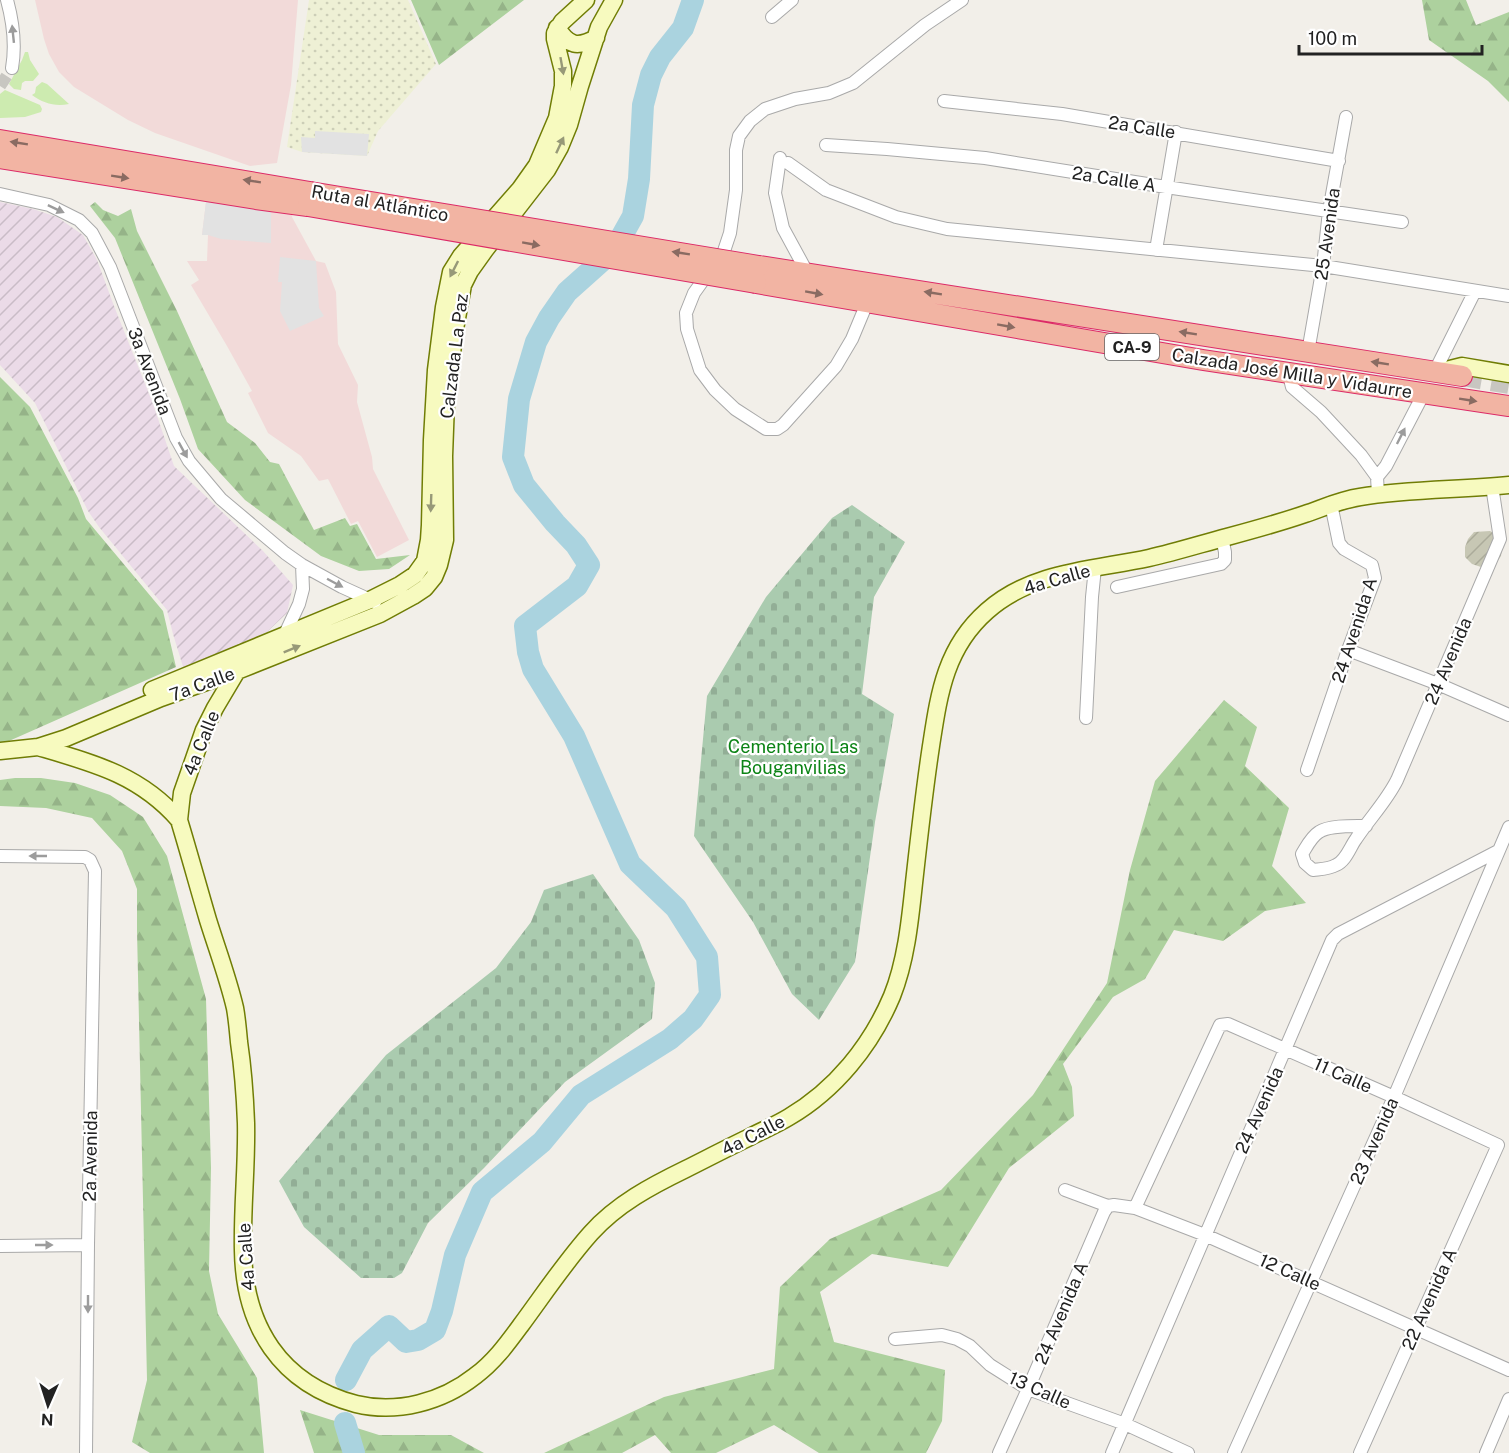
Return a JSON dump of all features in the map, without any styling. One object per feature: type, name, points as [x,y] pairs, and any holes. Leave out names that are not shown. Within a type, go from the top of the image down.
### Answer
[{"type":"highway","name":"Ruta al Atlántico","points":[[0,140],[309,199],[758,275]]},
{"type":"highway","name":"Ruta al Atlántico","points":[[0,158],[233,196],[309,199]]},
{"type":"highway","name":"Calzada José Milla y Vidaurre","points":[[758,275],[808,274],[1462,376]]},
{"type":"highway","name":"Calzada José Milla y Vidaurre","points":[[758,275],[867,303],[1291,374],[1509,406]]},
{"type":"main road","points":[[586,0],[557,28],[567,41],[574,44],[581,45],[596,38]]},
{"type":"main road","name":"Calzada La Paz","points":[[380,607],[400,585],[415,575],[439,565],[445,540],[444,456],[448,382],[463,285],[470,271],[548,171],[569,125],[599,27],[614,0]]},
{"type":"main road","name":"Calzada La Paz","points":[[431,567],[432,440],[436,370],[449,279],[453,267],[461,256],[528,178],[550,137],[559,109],[563,86],[563,70],[555,39],[557,28]]},
{"type":"main road","name":"Calzada José Milla y Vidaurre","points":[[1436,372],[1462,366],[1509,374]]},
{"type":"main road","name":"4a Calle","points":[[244,652],[237,671],[214,708],[204,730],[182,793],[179,820],[232,998],[238,1031],[246,1123],[243,1252],[245,1282],[250,1304],[267,1344],[276,1356],[318,1390],[335,1398],[372,1407],[416,1405],[464,1385],[494,1360],[593,1230],[618,1208],[646,1189],[788,1118],[825,1092],[845,1071],[872,1035],[894,990],[900,971],[911,915],[926,775],[943,680],[963,637],[983,615],[1014,592],[1048,578],[1152,557],[1293,518],[1343,500],[1407,490],[1509,484]]},
{"type":"main road","name":"7a Calle","points":[[30,748],[54,731],[244,652],[284,636],[380,607]]},
{"type":"main road","name":"7a Calle","points":[[0,751],[30,748],[66,738],[161,698],[237,671],[380,607]]},
{"type":"main road","name":"4a Calle","points":[[30,748],[91,762],[136,783],[165,805],[179,820]]},
{"type":"street","points":[[7,0],[14,40],[12,68]]},
{"type":"street","points":[[772,17],[792,0]]},
{"type":"street","points":[[867,303],[852,339],[836,366],[777,429],[766,429],[735,408],[715,390],[700,370],[687,329],[686,313],[694,293],[724,251],[736,190],[737,143],[739,136],[750,121],[765,109],[795,99],[829,93],[853,83],[924,25],[962,0]]},
{"type":"street","name":"2a Calle","points":[[944,101],[1062,114],[1339,161]]},
{"type":"street","name":"25 Avenida","points":[[1308,352],[1346,117]]},
{"type":"street","points":[[1156,250],[1176,132]]},
{"type":"street","name":"2a Calle A","points":[[826,145],[985,158],[1166,188],[1402,222]]},
{"type":"street","points":[[808,274],[783,228],[775,193],[784,160],[826,190],[896,218],[947,229],[1323,266],[1509,296]]},
{"type":"street","name":"3a Avenida","points":[[0,194],[50,205],[79,220],[92,232],[110,267],[176,438],[189,461],[221,499],[302,565],[380,607]]},
{"type":"street","points":[[1436,372],[1475,291]]},
{"type":"street","points":[[1291,374],[1292,387],[1321,412],[1361,455],[1377,477],[1378,494]]},
{"type":"street","points":[[1377,477],[1386,466],[1424,393]]},
{"type":"street","name":"24 Avenida","points":[[1366,826],[1320,830],[1310,840],[1302,855],[1305,863],[1313,870],[1338,865],[1380,808],[1397,780],[1438,684],[1504,542],[1492,486]]},
{"type":"street","name":"24 Avenida A","points":[[1307,770],[1375,578],[1372,565],[1344,549],[1339,543],[1331,504]]},
{"type":"street","points":[[1117,587],[1221,564],[1225,560],[1222,538]]},
{"type":"street","points":[[284,636],[299,604],[303,589],[302,565]]},
{"type":"street","points":[[1086,718],[1095,568]]},
{"type":"street","points":[[1348,650],[1438,684],[1509,715]]},
{"type":"street","name":"23 Avenida","points":[[1234,1453],[1394,1097],[1509,827]]},
{"type":"street","name":"24 Avenida","points":[[1112,1453],[1332,940],[1338,934],[1498,851]]},
{"type":"street","name":"2a Avenida","points":[[0,856],[85,857],[90,860],[95,871],[88,1245],[87,1453]]},
{"type":"street","name":"11 Calle","points":[[1135,1209],[1220,1025],[1227,1024],[1286,1049],[1498,1145]]},
{"type":"street","name":"22 Avenida A","points":[[1360,1453],[1498,1145]]},
{"type":"street","name":"12 Calle","points":[[1065,1190],[1108,1206],[1135,1209],[1205,1235],[1509,1370]]},
{"type":"street","name":"24 Avenida A","points":[[999,1453],[1108,1206]]},
{"type":"street","points":[[0,1246],[88,1245]]},
{"type":"street","name":"13 Calle","points":[[895,1339],[942,1335],[957,1339],[970,1346],[990,1365],[1028,1389],[1125,1424],[1188,1453]]},
{"type":"street","points":[[1486,1453],[1509,1400]]},
{"type":"shaded area","points":[[35,0],[298,0],[291,85],[277,163],[250,166],[155,133],[128,120],[74,87],[59,72],[49,54]]},
{"type":"shaded area","points":[[309,0],[408,0],[436,64],[378,131],[367,156],[302,152],[287,147]]},
{"type":"shaded area","points":[[315,131],[369,134],[367,156],[302,152],[301,137],[315,138]]},
{"type":"shaded area","points":[[0,202],[57,217],[83,235],[97,260],[153,404],[174,466],[263,551],[293,585],[287,613],[267,632],[244,645],[184,670],[167,610],[88,511],[35,403],[0,365]]},
{"type":"shaded area","points":[[206,202],[293,211],[292,217],[316,261],[325,263],[336,292],[338,344],[358,385],[357,402],[372,457],[373,469],[409,540],[377,557],[358,521],[351,524],[328,479],[319,481],[301,456],[268,433],[248,393],[252,391],[191,285],[199,280],[187,261],[207,261],[208,235],[202,235]]},
{"type":"shaded area","points":[[206,202],[271,207],[271,243],[202,235]]},
{"type":"shaded area","points":[[280,257],[316,261],[319,308],[324,316],[290,331],[280,311],[282,282],[278,282]]},
{"type":"shaded area","points":[[1490,531],[1497,535],[1502,546],[1501,556],[1494,566],[1484,568],[1472,564],[1465,557],[1468,539],[1474,532]]},
{"type":"green space","points":[[411,0],[524,0],[439,65]]},
{"type":"green space","points":[[1422,0],[1466,0],[1476,25],[1509,12],[1509,102],[1488,81],[1429,40]]},
{"type":"green space","points":[[25,52],[28,52],[39,74],[33,81],[22,83],[21,90],[14,89],[9,84]]},
{"type":"green space","points":[[42,82],[69,104],[49,104],[32,95]]},
{"type":"green space","points":[[5,90],[40,105],[41,112],[25,117],[0,118],[0,94]]},
{"type":"green space","points":[[95,202],[103,210],[118,216],[131,209],[137,231],[177,311],[227,422],[255,443],[270,462],[279,464],[314,530],[345,518],[350,526],[357,524],[376,559],[410,555],[389,569],[359,571],[321,556],[245,500],[198,449],[115,238],[90,206]]},
{"type":"green space","points":[[0,377],[30,407],[78,498],[86,519],[163,611],[176,667],[0,743]]},
{"type":"green space","name":"Cementerio Las Bouganvilias","points":[[852,505],[905,542],[874,597],[862,694],[894,714],[875,822],[855,962],[819,1020],[792,994],[753,922],[694,836],[707,696],[766,597],[832,518]]},
{"type":"green space","points":[[1224,700],[1257,727],[1245,766],[1289,808],[1272,866],[1306,903],[1265,911],[1223,941],[1174,930],[1145,979],[1113,997],[1063,1064],[1072,1087],[1074,1116],[1009,1168],[948,1267],[872,1254],[820,1292],[834,1342],[945,1370],[942,1421],[926,1453],[819,1453],[774,1425],[716,1453],[671,1453],[655,1435],[622,1453],[544,1453],[664,1397],[774,1369],[780,1287],[830,1239],[941,1190],[1033,1095],[1107,983],[1130,870],[1155,781]]},
{"type":"green space","points":[[41,778],[75,783],[110,795],[143,817],[167,856],[206,999],[211,1168],[209,1271],[218,1314],[257,1378],[264,1453],[150,1453],[132,1442],[147,1380],[137,889],[122,851],[92,818],[46,808],[0,806],[0,780]]},
{"type":"green space","points":[[593,874],[639,940],[655,983],[652,1019],[565,1082],[484,1168],[428,1223],[402,1273],[394,1278],[361,1278],[304,1227],[279,1181],[386,1055],[496,968],[531,922],[544,890]]},
{"type":"green space","points":[[300,1410],[379,1435],[451,1435],[484,1453],[314,1453]]},
{"type":"waterway","points":[[346,1380],[362,1350],[389,1326],[406,1342],[418,1340],[435,1330],[442,1311],[455,1255],[482,1192],[542,1142],[581,1095],[670,1039],[693,1019],[710,995],[707,957],[676,908],[630,864],[574,736],[533,669],[528,652],[525,626],[577,586],[589,565],[576,545],[524,485],[513,457],[519,399],[536,342],[567,292],[614,250],[633,216],[639,179],[643,105],[651,75],[660,57],[683,28],[693,0]]},
{"type":"waterway","points":[[345,1423],[354,1453]]},
{"type":"tunnel","points":[[0,86],[12,68]]},
{"type":"tunnel","points":[[1462,376],[1509,384]]}]
